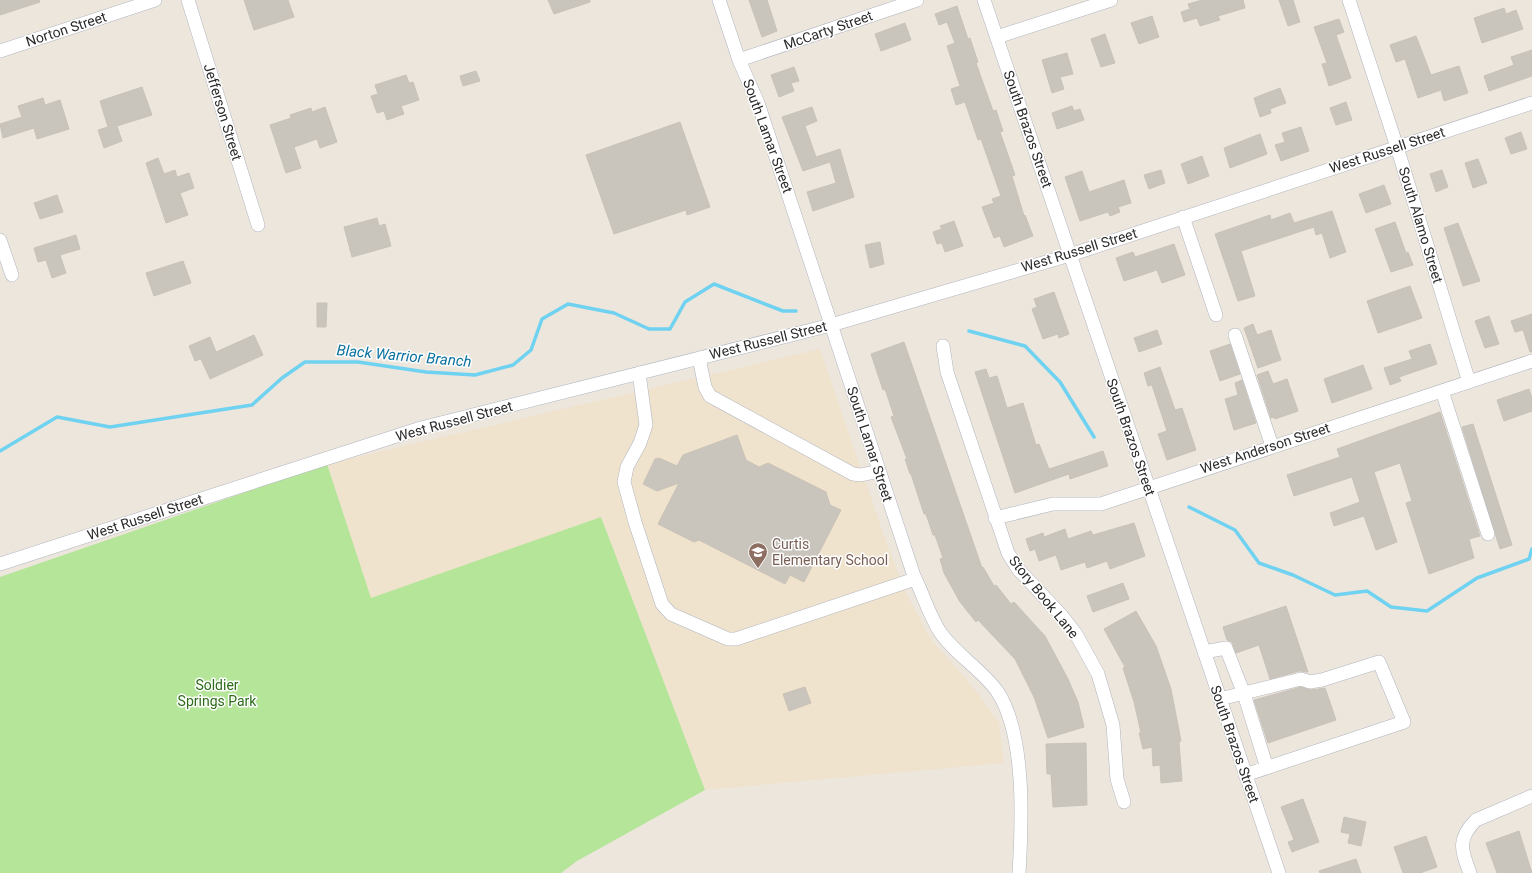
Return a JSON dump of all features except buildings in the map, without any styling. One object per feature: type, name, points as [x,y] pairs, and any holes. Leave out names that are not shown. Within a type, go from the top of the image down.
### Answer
[{"type":"street","name":"Norton Street","points":[[0,51],[155,0]]},
{"type":"street","name":"Jefferson Street","points":[[188,0],[258,225]]},
{"type":"street","name":"South Lamar Street","points":[[719,0],[740,60],[758,103],[879,471],[916,578],[940,632],[997,691],[1012,724],[1018,763],[1021,841],[1019,873]]},
{"type":"street","name":"McCarty Street","points":[[740,60],[917,0]]},
{"type":"street","name":"South Brazos Street","points":[[984,0],[1278,873]]},
{"type":"street","points":[[997,37],[1111,0]]},
{"type":"street","name":"South Alamo Street","points":[[1349,0],[1397,147],[1469,382]]},
{"type":"street","name":"West Russell Street","points":[[0,564],[421,428],[831,324],[1070,254],[1532,103]]},
{"type":"street","points":[[1183,217],[1216,314]]},
{"type":"street","points":[[0,240],[12,275]]},
{"type":"street","points":[[1235,335],[1272,446]]},
{"type":"street","name":"Story Book Lane","points":[[943,346],[946,372],[1008,553],[1018,569],[1062,616],[1076,634],[1098,674],[1113,725],[1116,779],[1124,802]]},
{"type":"street","points":[[699,358],[705,387],[710,396],[853,474],[879,471]]},
{"type":"street","name":"West Anderson Street","points":[[995,518],[1053,504],[1101,504],[1148,486],[1532,361]]},
{"type":"street","points":[[639,373],[646,425],[640,443],[627,467],[624,482],[634,522],[662,604],[671,614],[728,639],[736,639],[916,578]]},
{"type":"street","points":[[1442,391],[1488,534]]},
{"type":"street","points":[[1204,652],[1226,648],[1244,694],[1267,768]]},
{"type":"street","points":[[1220,699],[1301,679],[1310,682],[1322,680],[1379,662],[1404,722],[1245,775]]},
{"type":"street","points":[[1470,873],[1462,848],[1462,839],[1471,826],[1476,820],[1532,796]]},
{"type":"shaded area","name":"Curtis Elementary School","points":[[820,349],[887,544],[906,593],[932,641],[969,682],[999,722],[1004,763],[705,790],[601,517],[371,599],[327,464]]},
{"type":"green space","name":"Soldier Springs Park","points":[[327,464],[371,598],[601,517],[705,790],[577,861],[561,873],[0,873],[0,577]]},
{"type":"waterway","name":"Black Warrior Branch","points":[[0,451],[57,417],[110,427],[252,405],[282,378],[305,362],[358,362],[426,372],[475,375],[513,365],[531,350],[542,319],[568,304],[614,313],[649,329],[670,329],[685,302],[714,284],[783,311],[796,311]]},
{"type":"waterway","name":"Black Warrior Branch","points":[[969,331],[1025,346],[1060,382],[1094,437]]},
{"type":"waterway","name":"Black Warrior Branch","points":[[1189,507],[1235,530],[1259,563],[1293,575],[1335,595],[1367,591],[1391,607],[1427,611],[1477,578],[1529,559],[1532,549]]},
{"type":"place","name":"Curtis Elementary School","points":[[758,569]]}]
